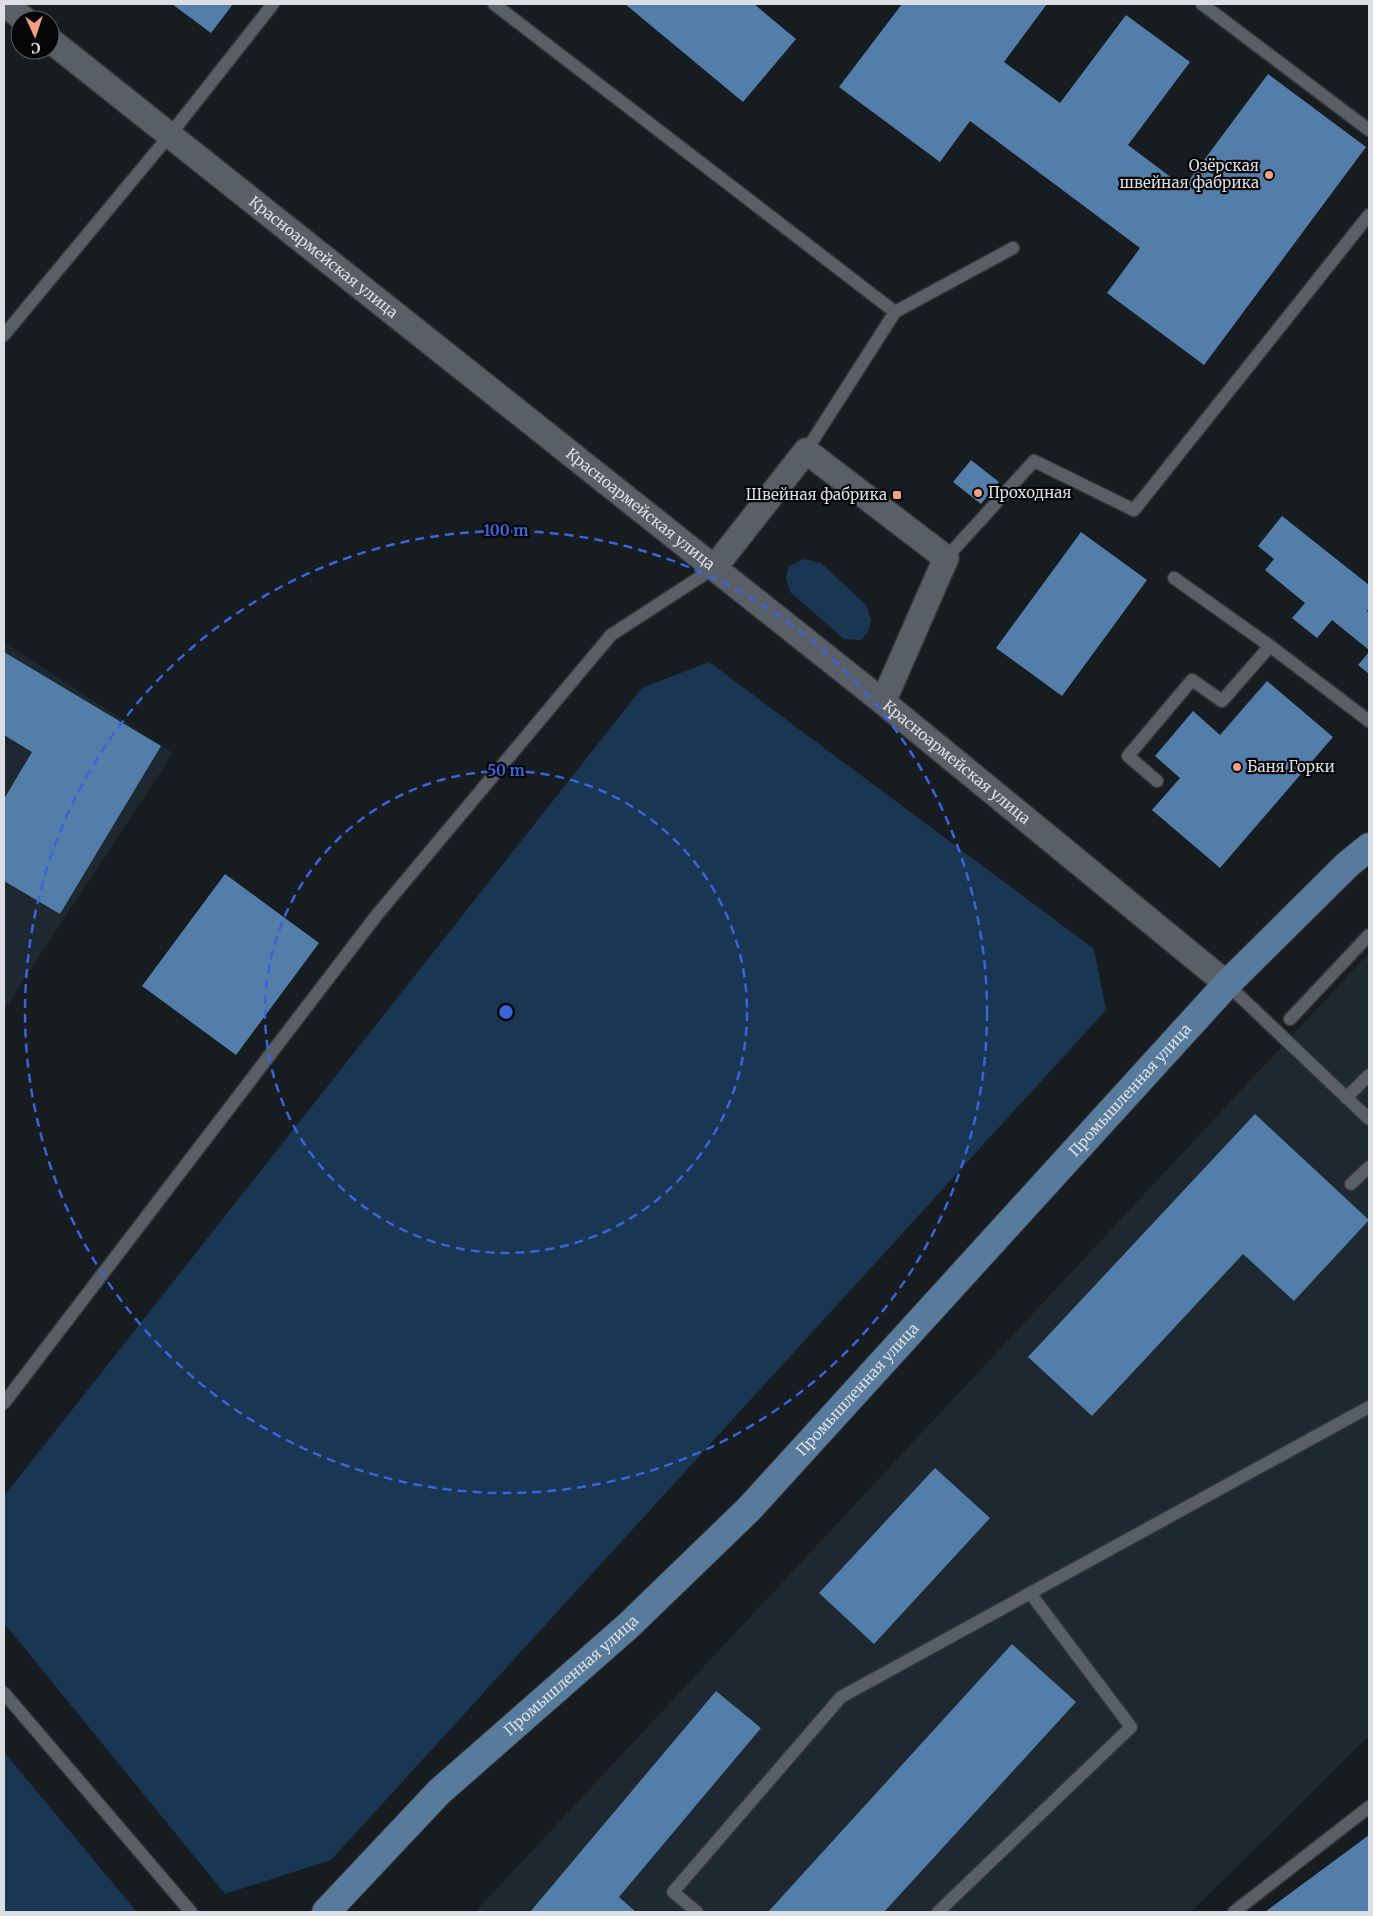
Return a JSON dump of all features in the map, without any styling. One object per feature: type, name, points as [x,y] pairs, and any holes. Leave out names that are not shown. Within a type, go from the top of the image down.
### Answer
[{"type":"main road","name":"Промышленная улица","points":[[326,1912],[439,1792],[628,1626],[749,1509],[1227,984],[1347,865],[1369,847]]},
{"type":"street","name":"Красноармейская улица","points":[[60,48],[168,136],[883,702],[1227,984]]},
{"type":"street","points":[[714,568],[806,451],[946,558],[883,702]]},
{"type":"lane","points":[[4,335],[168,136],[273,4]]},
{"type":"lane","points":[[494,4],[895,312]]},
{"type":"lane","points":[[1202,4],[1369,130]]},
{"type":"lane","points":[[946,558],[1034,461],[1134,510],[1369,215]]},
{"type":"lane","points":[[806,451],[895,312],[1013,248]]},
{"type":"lane","points":[[4,1403],[376,916],[604,642],[611,635],[714,568]]},
{"type":"lane","points":[[1174,578],[1270,646],[1369,721]]},
{"type":"lane","points":[[1157,781],[1128,756],[1192,680],[1222,701],[1270,646]]},
{"type":"lane","points":[[1290,1019],[1369,935]]},
{"type":"lane","points":[[1227,984],[1369,1119]]},
{"type":"lane","points":[[1346,1098],[1369,1075]]},
{"type":"lane","points":[[1351,1184],[1369,1167]]},
{"type":"lane","points":[[696,1912],[673,1892],[841,1697],[1369,1407]]},
{"type":"lane","points":[[938,1912],[1131,1727],[1030,1593]]},
{"type":"lane","points":[[4,1693],[191,1912]]},
{"type":"lane","points":[[1234,1912],[1369,1808]]},
{"type":"shaded area","points":[[803,559],[821,563],[866,605],[871,619],[868,632],[861,640],[844,639],[790,592],[786,578],[788,567]]},
{"type":"shaded area","points":[[4,642],[173,753],[4,1010]]},
{"type":"shaded area","points":[[709,662],[1094,949],[1106,1010],[331,1860],[225,1894],[4,1623],[4,1496],[642,688]]},
{"type":"shaded area","points":[[1369,953],[1369,1736],[1191,1912],[475,1912]]},
{"type":"shaded area","points":[[4,1752],[137,1912],[4,1912]]},
{"type":"building","points":[[172,4],[233,4],[211,33]]},
{"type":"building","points":[[625,4],[754,4],[796,39],[743,102]]},
{"type":"building","name":"Озёрская швейная фабрика","points":[[902,4],[1047,4],[1004,62],[1060,103],[1126,15],[1190,62],[1128,145],[1184,187],[1268,74],[1366,147],[1204,365],[1107,293],[1140,248],[970,121],[940,162],[839,87]]},
{"type":"building","name":"Проходная","points":[[971,460],[999,482],[981,504],[953,482]]},
{"type":"building","points":[[1282,516],[1369,585],[1369,608],[1367,611],[1369,613],[1369,650],[1332,620],[1317,638],[1292,618],[1305,603],[1265,570],[1274,559],[1258,546]]},
{"type":"building","points":[[1081,532],[1147,580],[1062,696],[996,648]]},
{"type":"building","points":[[4,652],[161,746],[60,914],[4,881],[4,799],[32,752],[4,735]]},
{"type":"building","points":[[1369,652],[1369,674],[1358,665]]},
{"type":"building","name":"Баня Горки","points":[[1267,681],[1333,737],[1220,868],[1152,810],[1180,778],[1155,756],[1193,711],[1220,735]]},
{"type":"building","points":[[225,874],[319,943],[236,1055],[142,986]]},
{"type":"building","points":[[1255,1114],[1369,1220],[1294,1301],[1243,1254],[1092,1416],[1028,1357]]},
{"type":"building","points":[[935,1468],[990,1518],[874,1644],[819,1593]]},
{"type":"building","points":[[1012,1644],[1076,1702],[884,1912],[768,1912]]},
{"type":"building","points":[[716,1691],[761,1728],[619,1897],[636,1912],[530,1912]]},
{"type":"building","points":[[1369,1835],[1369,1912],[1265,1912]]},
{"type":"place","name":"Озёрская швейная фабрика","points":[[1269,175]]},
{"type":"place","name":"Проходная","points":[[978,493]]},
{"type":"place","name":"Швейная фабрика","points":[[897,495]]},
{"type":"place","name":"Баня Горки","points":[[1237,767]]}]
